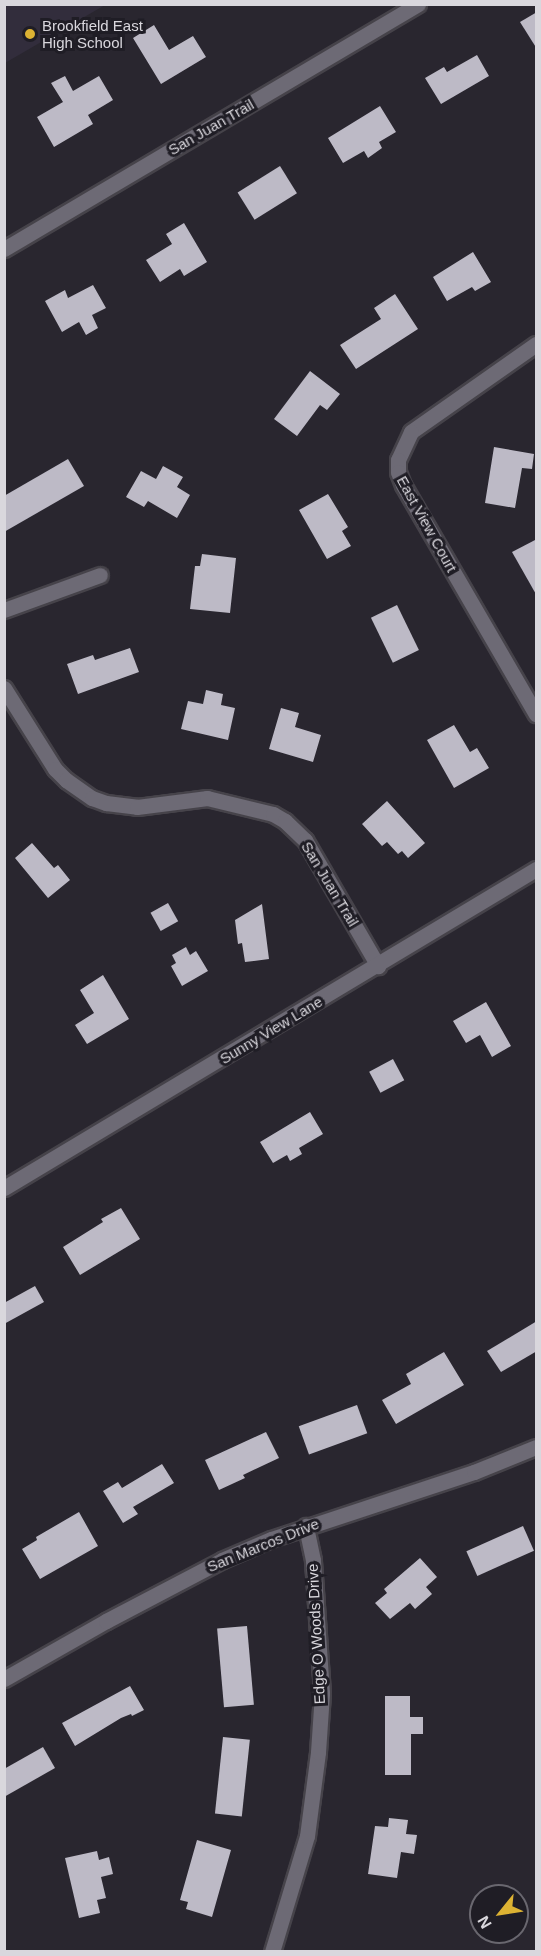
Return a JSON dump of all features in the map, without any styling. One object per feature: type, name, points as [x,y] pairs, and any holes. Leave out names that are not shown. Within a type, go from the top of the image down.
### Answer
[{"type":"street","name":"San Juan Trail","points":[[4,249],[418,4]]},
{"type":"street","name":"East View Court","points":[[537,344],[411,432],[398,460],[398,472],[403,485],[537,714]]},
{"type":"street","points":[[4,610],[100,575]]},
{"type":"street","name":"San Juan Trail","points":[[4,688],[55,769],[66,780],[92,798],[106,803],[136,807],[207,798],[273,814],[285,821],[305,840],[378,966]]},
{"type":"street","name":"Sunny View Lane","points":[[4,1188],[537,869]]},
{"type":"street","name":"San Marcos Drive","points":[[4,1679],[167,1587],[242,1551],[306,1526],[474,1472],[537,1447]]},
{"type":"street","name":"Edge O Woods Drive","points":[[272,1952],[307,1836],[318,1752],[322,1693],[313,1560],[306,1526]]},
{"type":"shaded area","name":"Brookfield East High School","points":[[5,4],[105,4],[105,5],[5,63]]},
{"type":"building","points":[[537,12],[537,49],[520,22]]},
{"type":"building","points":[[154,25],[169,50],[193,36],[206,57],[161,84],[133,38]]},
{"type":"building","points":[[477,55],[489,76],[441,104],[425,78],[444,67],[447,72]]},
{"type":"building","points":[[65,76],[73,91],[99,76],[113,100],[88,115],[93,124],[54,147],[37,117],[63,102],[51,83]]},
{"type":"building","points":[[380,106],[396,132],[379,142],[382,148],[368,158],[364,151],[343,163],[328,138]]},
{"type":"building","points":[[280,166],[297,193],[255,220],[238,192]]},
{"type":"building","points":[[184,223],[207,262],[184,276],[180,269],[160,282],[146,260],[172,244],[166,234]]},
{"type":"building","points":[[473,252],[491,282],[475,291],[472,287],[447,301],[433,277]]},
{"type":"building","points":[[93,285],[106,308],[92,315],[98,328],[86,335],[79,322],[62,332],[45,301],[65,290],[68,298]]},
{"type":"building","points":[[395,294],[418,329],[356,369],[340,345],[381,319],[374,308]]},
{"type":"building","points":[[310,371],[340,394],[327,410],[320,405],[297,436],[274,419]]},
{"type":"building","points":[[494,447],[534,454],[532,469],[522,468],[515,508],[485,503]]},
{"type":"building","points":[[68,459],[84,486],[4,532],[4,496]]},
{"type":"building","points":[[163,466],[183,477],[177,487],[190,495],[177,518],[148,501],[144,507],[126,497],[141,471],[156,479]]},
{"type":"building","points":[[328,494],[348,527],[342,531],[351,546],[327,559],[299,510]]},
{"type":"building","points":[[537,539],[537,596],[512,552]]},
{"type":"building","points":[[202,554],[236,558],[230,613],[190,609],[195,566],[200,566]]},
{"type":"building","points":[[397,605],[419,650],[393,663],[371,618]]},
{"type":"building","points":[[130,648],[139,672],[78,694],[67,664],[93,655],[95,660]]},
{"type":"building","points":[[206,690],[223,694],[221,705],[235,708],[228,740],[181,729],[188,701],[203,704]]},
{"type":"building","points":[[281,708],[299,713],[295,727],[321,735],[313,762],[269,749]]},
{"type":"building","points":[[454,725],[470,752],[477,748],[489,768],[454,788],[427,740]]},
{"type":"building","points":[[387,801],[425,843],[408,858],[402,851],[398,854],[387,842],[382,846],[362,824]]},
{"type":"building","points":[[32,843],[54,868],[58,865],[70,880],[48,898],[15,858]]},
{"type":"building","points":[[168,903],[178,921],[161,931],[151,913]]},
{"type":"building","points":[[262,904],[269,959],[245,962],[242,943],[238,944],[235,920]]},
{"type":"building","points":[[186,947],[190,955],[196,951],[208,971],[182,986],[171,966],[176,963],[172,955]]},
{"type":"building","points":[[103,975],[129,1019],[87,1044],[75,1025],[94,1013],[80,990]]},
{"type":"building","points":[[486,1002],[511,1046],[492,1057],[480,1035],[466,1043],[453,1021]]},
{"type":"building","points":[[393,1059],[404,1080],[380,1093],[369,1072]]},
{"type":"building","points":[[310,1112],[323,1134],[299,1148],[302,1154],[290,1161],[287,1155],[273,1163],[260,1142]]},
{"type":"building","points":[[121,1208],[140,1239],[80,1275],[63,1247],[103,1222],[101,1219]]},
{"type":"building","points":[[35,1286],[44,1302],[4,1324],[4,1303]]},
{"type":"building","points":[[537,1321],[537,1351],[501,1372],[487,1351]]},
{"type":"building","points":[[444,1352],[464,1385],[396,1424],[382,1400],[411,1384],[406,1374]]},
{"type":"building","points":[[357,1405],[367,1433],[309,1454],[299,1426]]},
{"type":"building","points":[[266,1432],[279,1458],[243,1475],[245,1478],[219,1490],[205,1460]]},
{"type":"building","points":[[162,1464],[174,1483],[133,1507],[138,1514],[123,1523],[103,1491],[118,1482],[122,1488]]},
{"type":"building","points":[[79,1512],[98,1546],[40,1579],[22,1549],[37,1540],[36,1537]]},
{"type":"building","points":[[523,1526],[534,1551],[477,1576],[466,1551]]},
{"type":"building","points":[[420,1558],[437,1577],[426,1587],[432,1594],[415,1609],[410,1603],[390,1619],[375,1603],[387,1593],[384,1589]]},
{"type":"building","points":[[247,1626],[254,1705],[224,1707],[217,1629]]},
{"type":"building","points":[[130,1686],[144,1710],[121,1718],[75,1746],[62,1723]]},
{"type":"building","points":[[385,1696],[410,1696],[410,1717],[423,1717],[423,1734],[411,1734],[411,1775],[385,1775]]},
{"type":"building","points":[[223,1737],[250,1740],[242,1816],[215,1814]]},
{"type":"building","points":[[43,1747],[55,1768],[4,1797],[4,1769]]},
{"type":"building","points":[[389,1818],[408,1820],[406,1834],[417,1835],[414,1854],[401,1852],[397,1878],[368,1874],[375,1826],[388,1827]]},
{"type":"building","points":[[197,1840],[231,1850],[212,1917],[186,1909],[188,1902],[180,1900]]},
{"type":"building","points":[[97,1851],[99,1860],[109,1857],[113,1874],[101,1877],[106,1898],[97,1900],[100,1913],[79,1918],[65,1858]]},
{"type":"place","name":"Brookfield East High School","points":[[30,34]]}]
